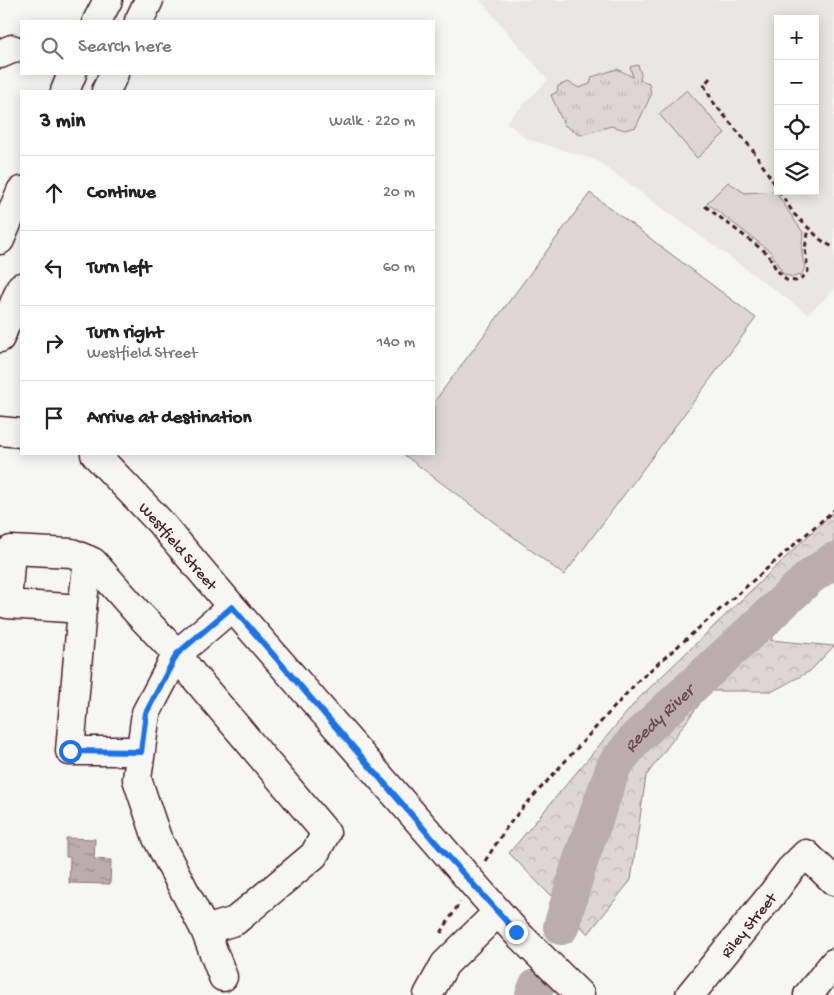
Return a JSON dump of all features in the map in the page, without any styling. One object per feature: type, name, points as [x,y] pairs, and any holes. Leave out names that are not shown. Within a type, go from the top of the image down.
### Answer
[{"type":"main road","points":[[98,20],[108,0]]},
{"type":"main road","points":[[140,20],[150,0]]},
{"type":"main road","points":[[65,90],[72,75]]},
{"type":"main road","points":[[106,90],[114,75]]},
{"type":"main road","points":[[0,240],[20,193]]},
{"type":"main road","points":[[0,338],[20,289]]},
{"type":"main road","points":[[0,431],[20,434]]},
{"type":"main road","name":"Westfield Street","points":[[97,455],[158,520],[436,843],[516,932],[580,995]]},
{"type":"main road","points":[[82,609],[7,604],[10,550],[72,553],[93,562],[177,654],[326,833],[314,855],[235,920],[205,930]]},
{"type":"main road","points":[[88,560],[70,751],[141,752]]},
{"type":"main road","points":[[223,977],[205,930],[157,838],[138,779],[146,713],[177,654],[232,607]]},
{"type":"main road","name":"Riley Street","points":[[690,995],[790,870],[806,854],[834,880]]},
{"type":"main road","points":[[428,995],[446,964],[498,912]]},
{"type":"main road","points":[[808,995],[834,964]]},
{"type":"path","points":[[710,78],[704,85],[714,102],[752,149],[774,184]]},
{"type":"path","points":[[781,195],[794,214],[821,240],[834,248]]},
{"type":"path","points":[[705,206],[768,254],[776,269],[786,280],[796,281],[806,275],[808,271],[805,248],[809,229]]},
{"type":"path","points":[[483,864],[519,812],[638,681],[834,510]]},
{"type":"shaded area","points":[[480,0],[834,0],[834,290],[808,314],[596,160],[527,139],[506,122],[548,80]]},
{"type":"green space","points":[[638,65],[641,74],[640,80],[649,83],[651,95],[636,127],[625,130],[611,126],[580,135],[564,125],[551,95],[557,92],[558,86],[568,82],[579,88],[590,84],[592,77],[617,69],[633,77],[630,67]]},
{"type":"green space","points":[[687,90],[725,133],[697,158],[659,114]]},
{"type":"green space","points":[[728,182],[745,193],[774,191],[774,195],[778,195],[803,232],[802,256],[804,266],[801,275],[792,277],[783,274],[771,252],[707,203]]},
{"type":"green space","points":[[590,193],[756,318],[564,575],[404,455],[435,455],[435,401]]},
{"type":"green space","points":[[834,511],[834,571],[770,640],[834,646],[810,671],[773,691],[709,691],[646,776],[631,880],[588,934],[509,853],[638,699]]},
{"type":"water","points":[[66,838],[95,839],[94,859],[111,860],[110,884],[69,883],[70,857],[66,857]]},
{"type":"waterway","name":"Reedy River","points":[[561,927],[579,865],[614,766],[636,738],[810,577],[834,560]]},
{"type":"waterway","name":"Reedy River","points":[[533,995],[536,987]]},
{"type":"route","points":[[70,751],[141,752],[146,713],[177,654],[232,607],[436,843],[516,932]]}]
